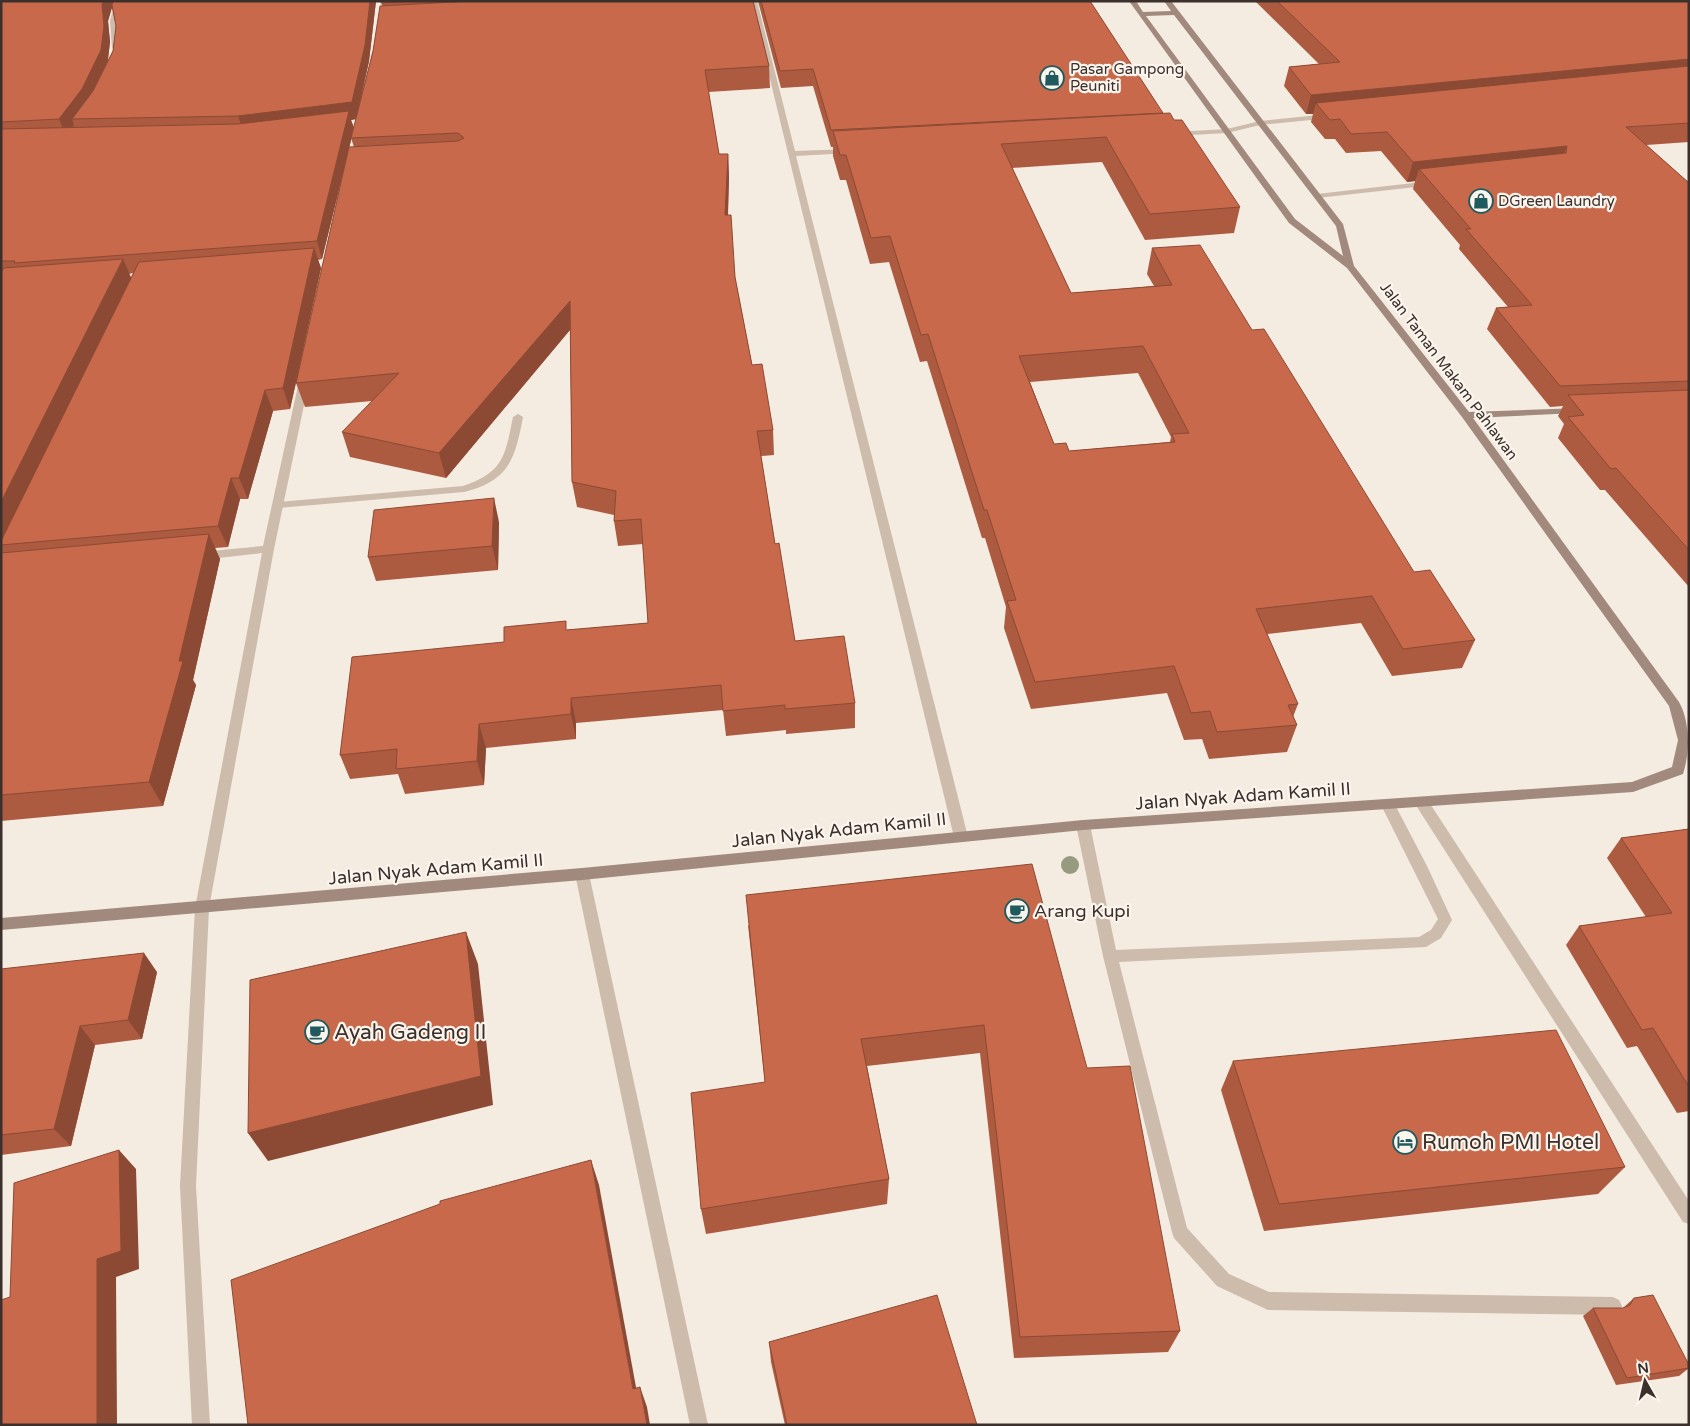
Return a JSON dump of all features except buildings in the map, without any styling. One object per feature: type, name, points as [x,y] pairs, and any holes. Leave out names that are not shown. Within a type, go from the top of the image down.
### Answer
[{"type":"street","points":[[114,58],[116,42],[113,21],[118,1]]},
{"type":"street","points":[[1132,1],[1292,221],[1350,266]]},
{"type":"street","name":"Jalan Taman Makam Pahlawan","points":[[1167,1],[1340,226],[1350,266],[1466,414],[1675,705],[1684,740],[1678,770]]},
{"type":"street","points":[[752,4],[793,154],[962,837]]},
{"type":"street","points":[[1141,14],[1176,13]]},
{"type":"street","points":[[1168,134],[1227,131],[1260,123],[1339,116]]},
{"type":"street","points":[[793,154],[862,150]]},
{"type":"street","points":[[1316,196],[1441,182]]},
{"type":"street","points":[[201,1425],[188,1186],[202,908],[268,549],[306,369]]},
{"type":"street","points":[[1466,414],[1582,410]]},
{"type":"street","points":[[278,505],[464,489],[486,483],[508,460],[518,417]]},
{"type":"street","points":[[189,556],[268,549]]},
{"type":"street","name":"Jalan Nyak Adam Kamil II","points":[[1,924],[582,874],[1083,825],[1633,787],[1678,770]]},
{"type":"street","points":[[1422,803],[1689,1216]]},
{"type":"street","points":[[1110,956],[1421,943],[1436,934],[1445,920],[1420,866],[1388,805]]},
{"type":"street","points":[[1083,825],[1110,956],[1180,1232],[1223,1280],[1268,1301],[1613,1306]]},
{"type":"street","points":[[582,874],[699,1425]]},
{"type":"place","name":"Pasar Gampong Peuniti","points":[[1052,78]]},
{"type":"place","name":"DGreen Laundry","points":[[1481,201]]},
{"type":"place","name":"Arang Kupi","points":[[1017,911]]},
{"type":"place","name":"Ayah Gadeng II","points":[[317,1032]]},
{"type":"place","name":"Rumoh PMI Hotel","points":[[1405,1142]]}]
